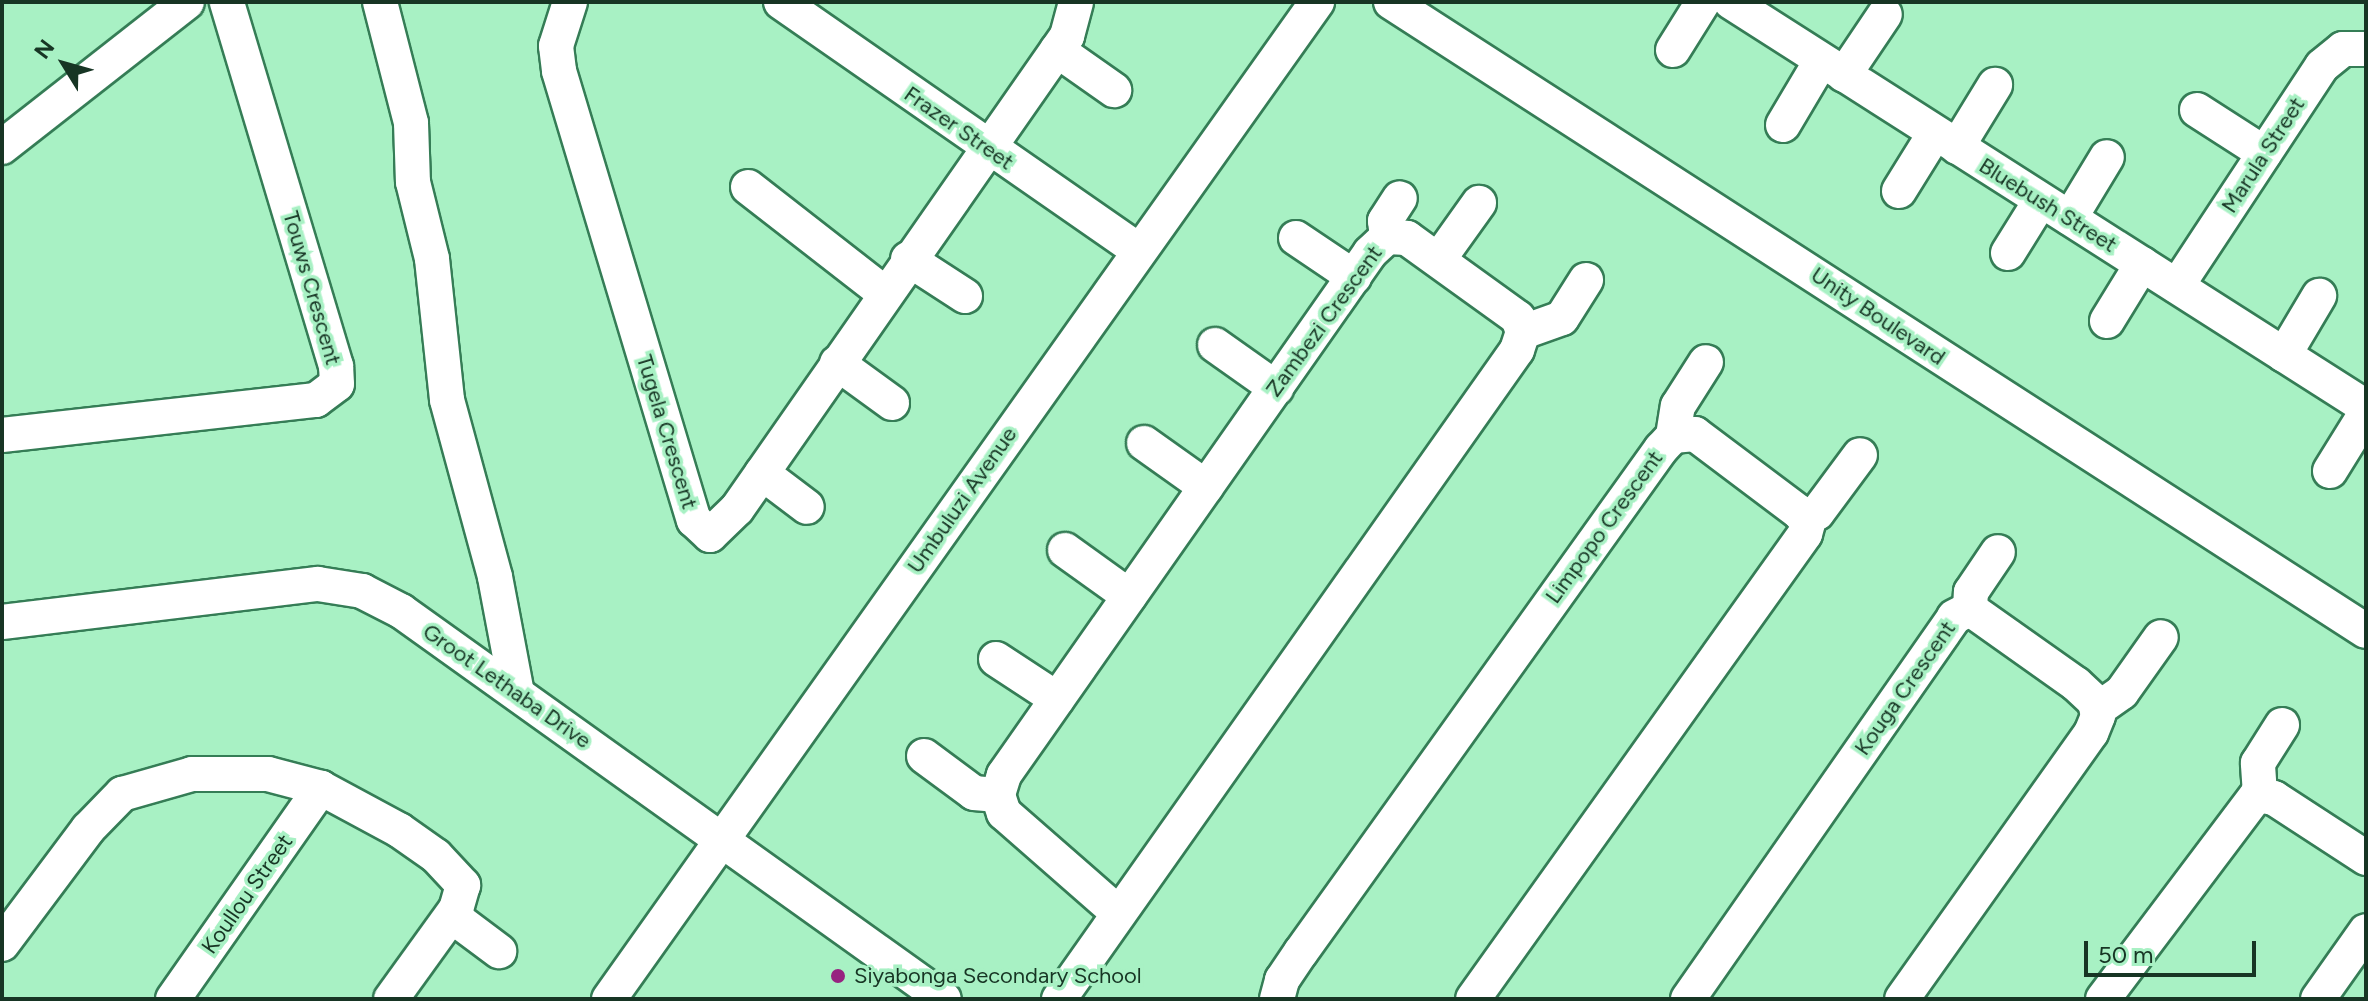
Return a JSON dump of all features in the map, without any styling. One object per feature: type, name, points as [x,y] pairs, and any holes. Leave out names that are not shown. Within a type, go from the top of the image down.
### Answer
[{"type":"street","points":[[2,147],[187,2]]},
{"type":"street","name":"Touws Crescent","points":[[2,435],[316,400],[337,384],[336,366],[227,2]]},
{"type":"street","points":[[380,2],[411,123],[413,182],[432,259],[447,400],[495,577],[517,693]]},
{"type":"street","name":"Tugela Crescent","points":[[570,2],[556,46],[559,71],[701,531],[718,532],[1057,50],[1074,24],[1076,2]]},
{"type":"street","name":"Frazer Street","points":[[781,2],[986,148],[1139,251]]},
{"type":"street","name":"Umbuluzi Avenue","points":[[609,999],[1317,2]]},
{"type":"street","name":"Unity Boulevard","points":[[1391,2],[2366,631]]},
{"type":"street","points":[[1673,50],[1703,2]]},
{"type":"street","name":"Bluebush Street","points":[[1741,5],[1833,68],[2366,410]]},
{"type":"street","points":[[1783,125],[1885,14]]},
{"type":"street","name":"Marula Street","points":[[2177,286],[2332,55],[2355,46],[2366,49]]},
{"type":"street","points":[[1057,50],[1114,90]]},
{"type":"street","points":[[1899,191],[1995,85]]},
{"type":"street","points":[[2197,110],[2264,153]]},
{"type":"street","points":[[2070,218],[2107,157]]},
{"type":"street","points":[[748,187],[884,293]]},
{"type":"street","points":[[1387,237],[1385,221],[1400,198]]},
{"type":"street","points":[[2008,253],[2041,200]]},
{"type":"street","points":[[1439,259],[1479,203]]},
{"type":"street","name":"Zambezi Crescent","points":[[998,795],[1004,775],[1354,277],[1387,237],[1407,238],[1439,259],[1512,311],[1523,332]]},
{"type":"street","points":[[1296,238],[1354,277]]},
{"type":"street","points":[[908,259],[965,296]]},
{"type":"street","points":[[2107,321],[2142,264]]},
{"type":"street","points":[[1059,999],[1117,912],[1510,361],[1523,332],[1562,318],[1586,280]]},
{"type":"street","points":[[2284,355],[2319,296]]},
{"type":"street","points":[[1215,345],[1276,388]]},
{"type":"street","points":[[1673,436],[1678,406],[1706,362]]},
{"type":"street","points":[[837,363],[892,403]]},
{"type":"street","points":[[2330,471],[2366,410]]},
{"type":"street","name":"Limpopo Crescent","points":[[1277,999],[1282,980],[1301,952],[1552,597],[1673,436],[1695,434],[1705,439],[1805,518]]},
{"type":"street","points":[[1144,443],[1206,487]]},
{"type":"street","points":[[1473,999],[1805,534],[1805,518],[1817,513],[1860,455]]},
{"type":"street","points":[[762,473],[807,507]]},
{"type":"street","points":[[1065,550],[1129,596]]},
{"type":"street","points":[[1970,609],[1971,592],[1998,552]]},
{"type":"street","name":"Groot Lethaba Drive","points":[[2,622],[318,584],[341,586],[393,606],[944,999]]},
{"type":"street","name":"Kouga Crescent","points":[[1688,999],[1954,617],[1970,609],[2076,684],[2098,709]]},
{"type":"street","points":[[1902,999],[2091,733],[2098,709],[2122,692],[2161,637]]},
{"type":"street","points":[[996,659],[1057,699]]},
{"type":"street","points":[[2260,794],[2258,763],[2282,725]]},
{"type":"street","points":[[924,756],[974,793],[998,795],[1004,813],[1014,824],[1117,912]]},
{"type":"street","points":[[2,944],[88,829],[122,794],[157,781],[219,772],[268,774],[321,788],[399,830],[454,872],[463,895],[452,916],[391,999]]},
{"type":"street","name":"Koullou Street","points":[[173,999],[321,788]]},
{"type":"street","points":[[2260,794],[2364,851]]},
{"type":"street","points":[[2103,999],[2238,814],[2260,794]]},
{"type":"street","points":[[452,916],[499,951]]},
{"type":"street","points":[[2318,999],[2366,931]]},
{"type":"place","name":"Siyabonga Secondary School","points":[[838,976]]}]
